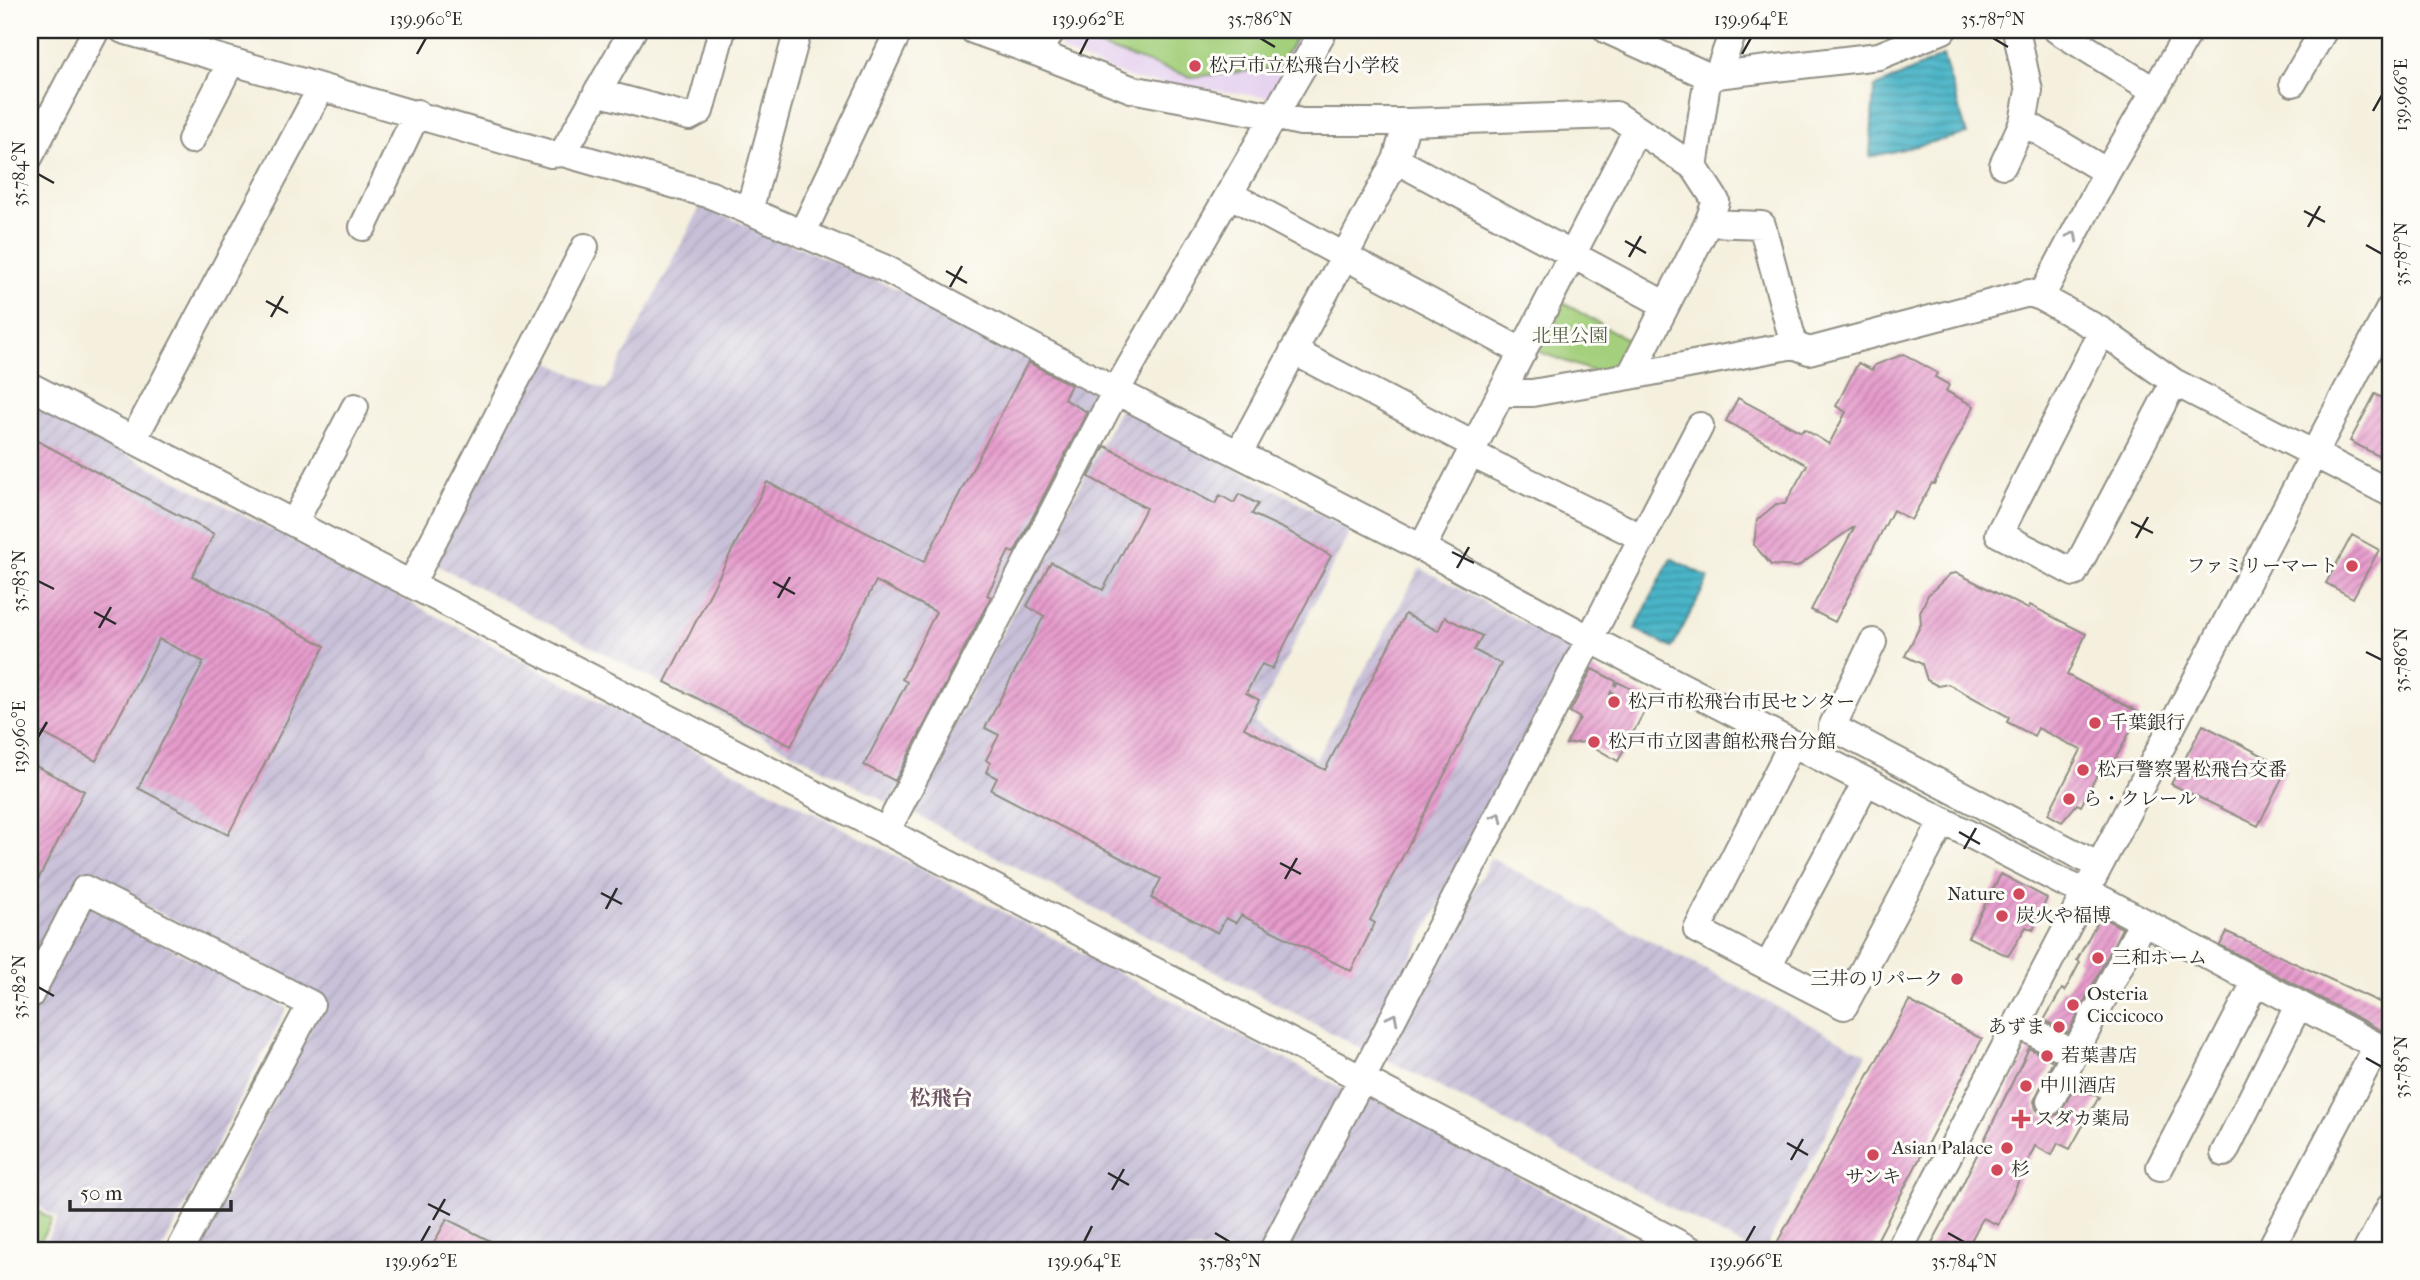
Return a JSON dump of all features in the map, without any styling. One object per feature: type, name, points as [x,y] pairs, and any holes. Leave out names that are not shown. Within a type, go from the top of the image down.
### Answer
[{"type":"street","points":[[30,156],[96,30]]},
{"type":"street","points":[[123,30],[551,154],[563,153],[711,195],[884,268],[1422,548],[1590,639],[2143,921],[2384,1049],[2270,1250]]},
{"type":"street","points":[[563,153],[633,30]]},
{"type":"street","points":[[597,92],[689,117],[700,111],[722,30]]},
{"type":"street","points":[[749,211],[798,30]]},
{"type":"street","points":[[802,234],[899,30]]},
{"type":"street","points":[[973,30],[1131,89],[1301,122],[1407,122],[1616,115],[1693,167],[1716,201],[1708,223],[1630,376]]},
{"type":"street","points":[[1038,53],[1052,30]]},
{"type":"street","points":[[886,832],[1116,391],[1324,30]]},
{"type":"street","points":[[1607,30],[1713,76],[1879,56],[1902,37],[1943,30]]},
{"type":"street","points":[[1693,167],[1713,76],[1732,32],[1737,30]]},
{"type":"street","points":[[2003,165],[2023,122],[2029,91],[2015,30]]},
{"type":"street","points":[[2057,30],[2155,91]]},
{"type":"street","points":[[2041,297],[2107,172],[2190,30]]},
{"type":"street","points":[[2293,83],[2324,30]]},
{"type":"street","points":[[191,140],[232,62]]},
{"type":"street","points":[[133,440],[321,88]]},
{"type":"street","points":[[363,228],[417,113]]},
{"type":"street","points":[[1239,453],[1396,160],[1407,122]]},
{"type":"street","points":[[2023,122],[2107,172]]},
{"type":"street","points":[[1422,548],[1637,129]]},
{"type":"street","points":[[1396,160],[1666,305]]},
{"type":"street","points":[[1229,194],[1522,352]]},
{"type":"street","points":[[1708,223],[1762,225],[1794,345]]},
{"type":"street","points":[[411,584],[585,247]]},
{"type":"street","points":[[1501,393],[1532,393],[1794,345],[1809,351],[2029,293],[2102,331],[2174,382],[2390,493]]},
{"type":"street","points":[[1899,1250],[2390,308]]},
{"type":"street","points":[[2102,331],[1999,534],[2074,573],[2174,382]]},
{"type":"street","points":[[1293,351],[1643,538]]},
{"type":"street","points":[[30,386],[1691,1250]]},
{"type":"street","points":[[294,523],[355,407]]},
{"type":"street","points":[[1273,1250],[1700,426]]},
{"type":"street","points":[[1873,642],[1832,727],[2099,866]]},
{"type":"street","points":[[1792,744],[1696,930],[1844,1006],[1943,821]]},
{"type":"street","points":[[1768,966],[1866,782]]},
{"type":"street","points":[[30,995],[85,889],[310,1004],[180,1250]]},
{"type":"street","points":[[2050,1101],[2143,921]]},
{"type":"street","points":[[2160,1167],[2256,981]]},
{"type":"street","points":[[2224,1153],[2299,1004]]},
{"type":"street","points":[[2018,1024],[2074,1054]]},
{"type":"street","points":[[2367,1250],[2390,1207]]},
{"type":"shaded area","name":"松戸市立松飛台小学校","points":[[1063,30],[1311,30],[1275,93],[1265,97],[1135,80],[1064,52],[1057,41]]},
{"type":"shaded area","points":[[701,206],[909,294],[1103,395],[890,804],[433,563],[542,359],[606,390]]},
{"type":"shaded area","points":[[30,404],[1344,1090],[1262,1250],[199,1250],[324,1001],[82,871],[30,969]]},
{"type":"shaded area","points":[[1122,405],[1350,531],[1254,723],[1316,759],[1420,568],[1572,649],[1364,1050],[909,811]]},
{"type":"shaded area","points":[[1491,858],[1867,1054],[1765,1250],[1751,1250],[1384,1058]]},
{"type":"shaded area","points":[[86,904],[287,1008],[162,1250],[41,1250],[58,1218],[30,1202],[30,1016]]},
{"type":"shaded area","points":[[1367,1094],[1652,1250],[1285,1250]]},
{"type":"green space","points":[[1098,30],[1300,30],[1278,68],[1191,77],[1089,43]]},
{"type":"green space","name":"北里公園","points":[[1560,301],[1630,341],[1629,347],[1635,351],[1628,366],[1603,375],[1534,350]]},
{"type":"green space","points":[[30,1207],[52,1219],[35,1250],[30,1250]]},
{"type":"water","points":[[1943,56],[1967,134],[1870,157],[1874,88]]},
{"type":"water","points":[[1671,558],[1709,578],[1672,648],[1635,629]]},
{"type":"building","points":[[1904,354],[1937,373],[1935,377],[1949,385],[1946,391],[1974,406],[1934,484],[1932,483],[1911,520],[1893,510],[1835,622],[1811,610],[1855,526],[1797,567],[1771,565],[1754,545],[1757,520],[1776,504],[1785,504],[1807,465],[1726,421],[1738,398],[1801,432],[1804,429],[1829,444],[1846,412],[1836,406],[1858,363],[1872,370],[1875,365]]},
{"type":"building","points":[[1028,362],[1071,385],[1064,399],[1087,412],[1014,553],[1009,551],[987,595],[991,597],[895,781],[864,765],[907,682],[902,679],[936,612],[876,581],[791,746],[665,682],[767,482],[924,562]]},
{"type":"building","points":[[2375,394],[2390,402],[2390,462],[2350,441]]},
{"type":"building","points":[[30,437],[214,534],[192,576],[325,646],[228,835],[138,788],[204,662],[159,639],[96,761],[30,727]]},
{"type":"building","points":[[1105,446],[1215,504],[1220,495],[1234,503],[1239,494],[1258,504],[1252,514],[1331,556],[1272,669],[1262,664],[1246,693],[1259,700],[1244,728],[1325,770],[1405,614],[1438,631],[1445,617],[1482,636],[1474,650],[1501,664],[1370,920],[1375,923],[1351,971],[1241,915],[1236,923],[1226,918],[1218,933],[1151,898],[1161,879],[991,790],[997,778],[986,772],[990,763],[986,760],[999,735],[985,728],[1044,616],[1027,606],[1051,562],[1103,590],[1146,508],[1089,477]]},
{"type":"building","name":"ファミリーマート","points":[[2352,535],[2379,550],[2353,598],[2326,583]]},
{"type":"building","points":[[1957,573],[2028,609],[2030,605],[2086,634],[2067,675],[2140,713],[2106,776],[2098,773],[2081,806],[2077,804],[2062,822],[2048,814],[2081,750],[2038,728],[2034,736],[2007,722],[2009,717],[1948,684],[1938,686],[1927,680],[1922,664],[1905,656],[1921,624],[1920,612],[1928,595],[1950,574]]},
{"type":"building","points":[[1592,669],[1651,699],[1618,761],[1585,742],[1566,744],[1580,718],[1570,712]]},
{"type":"building","points":[[2203,725],[2287,768],[2258,826],[2171,784]]},
{"type":"building","points":[[30,763],[84,791],[30,895]]},
{"type":"building","points":[[2001,874],[2047,898],[2033,930],[2026,927],[2008,956],[1968,937]]},
{"type":"building","points":[[2100,916],[2122,928],[2068,1033],[2044,1020],[2062,989],[2065,991],[2080,962],[2077,960]]},
{"type":"building","points":[[2227,932],[2390,1007],[2390,1035],[2220,945]]},
{"type":"building","points":[[1909,1001],[1982,1039],[1872,1250],[1773,1250]]},
{"type":"building","points":[[2029,1048],[2053,1061],[2034,1101],[2036,1109],[2042,1115],[2050,1117],[2059,1114],[2076,1085],[2099,1097],[2070,1149],[2058,1143],[2052,1155],[2035,1146],[1998,1225],[1983,1218],[1966,1250],[1928,1250],[1952,1206]]},
{"type":"building","points":[[447,1219],[508,1250],[430,1250]]},
{"type":"place","name":"松戸市立松飛台小学校","points":[[1195,66]]},
{"type":"place","name":"ファミリーマート","points":[[2352,566]]},
{"type":"place","name":"松戸市松飛台市民センター","points":[[1614,702]]},
{"type":"place","name":"千葉銀行","points":[[2095,723]]},
{"type":"place","name":"松戸市立図書館松飛台分館","points":[[1594,742]]},
{"type":"place","name":"松戸警察署松飛台交番","points":[[2083,770]]},
{"type":"place","name":"ら・クレール","points":[[2069,799]]},
{"type":"place","name":"Nature","points":[[2019,894]]},
{"type":"place","name":"炭火や福博","points":[[2002,916]]},
{"type":"place","name":"三和ホーム","points":[[2098,958]]},
{"type":"place","name":"三井のリパーク","points":[[1957,979]]},
{"type":"place","name":"Osteria Ciccicoco","points":[[2073,1005]]},
{"type":"place","name":"あずま","points":[[2059,1027]]},
{"type":"place","name":"若葉書店","points":[[2047,1056]]},
{"type":"place","name":"中川酒店","points":[[2026,1086]]},
{"type":"place","name":"スダカ薬局","points":[[2021,1119]]},
{"type":"place","name":"Asian Palace","points":[[2007,1148]]},
{"type":"place","name":"サンキ","points":[[1873,1155]]},
{"type":"place","name":"杉","points":[[1997,1170]]},
{"type":"district","name":"松飛台","points":[[941,1098]]}]
